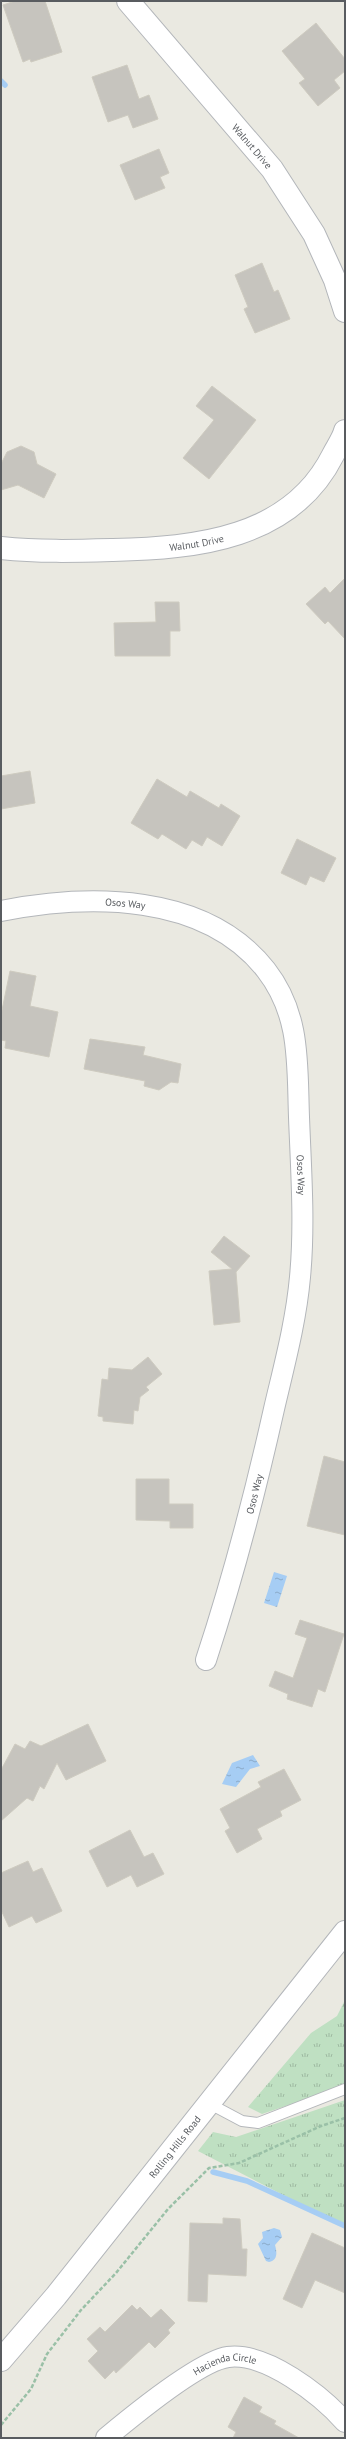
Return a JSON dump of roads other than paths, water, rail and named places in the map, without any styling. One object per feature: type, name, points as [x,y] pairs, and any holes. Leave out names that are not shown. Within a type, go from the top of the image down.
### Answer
[{"type":"street","name":"Walnut Drive","points":[[128,1],[272,169],[314,234],[335,280],[345,312]]},
{"type":"street","name":"Walnut Drive","points":[[1,548],[42,552],[148,549],[196,545],[238,534],[287,510],[304,497],[326,469],[345,431]]},
{"type":"street","name":"Osos Way","points":[[1,911],[82,900],[124,902],[165,910],[198,920],[245,948],[266,970],[283,999],[296,1034],[303,1208],[300,1279],[288,1351],[267,1442],[222,1610],[206,1660]]},
{"type":"street","name":"Rolling Hills Road","points":[[1,2360],[28,2330],[210,2104],[345,1932]]},
{"type":"street","name":"Hacienda Circle","points":[[106,2438],[173,2387],[205,2367],[227,2357],[247,2357],[269,2366],[296,2380],[332,2408],[345,2422]]},
{"type":"lane","points":[[210,2104],[242,2121],[258,2122],[345,2089]]},
{"type":"water","points":[[274,1572],[287,1576],[277,1607],[264,1603]]},
{"type":"water","points":[[253,1755],[260,1766],[250,1769],[236,1787],[222,1784],[232,1763]]},
{"type":"water","points":[[274,2228],[280,2230],[282,2237],[275,2245],[275,2258],[269,2262],[266,2261],[258,2244],[263,2238],[262,2232]]},
{"type":"waterway","points":[[1,81],[5,85]]},
{"type":"waterway","points":[[213,2172],[247,2181],[345,2226]]}]
